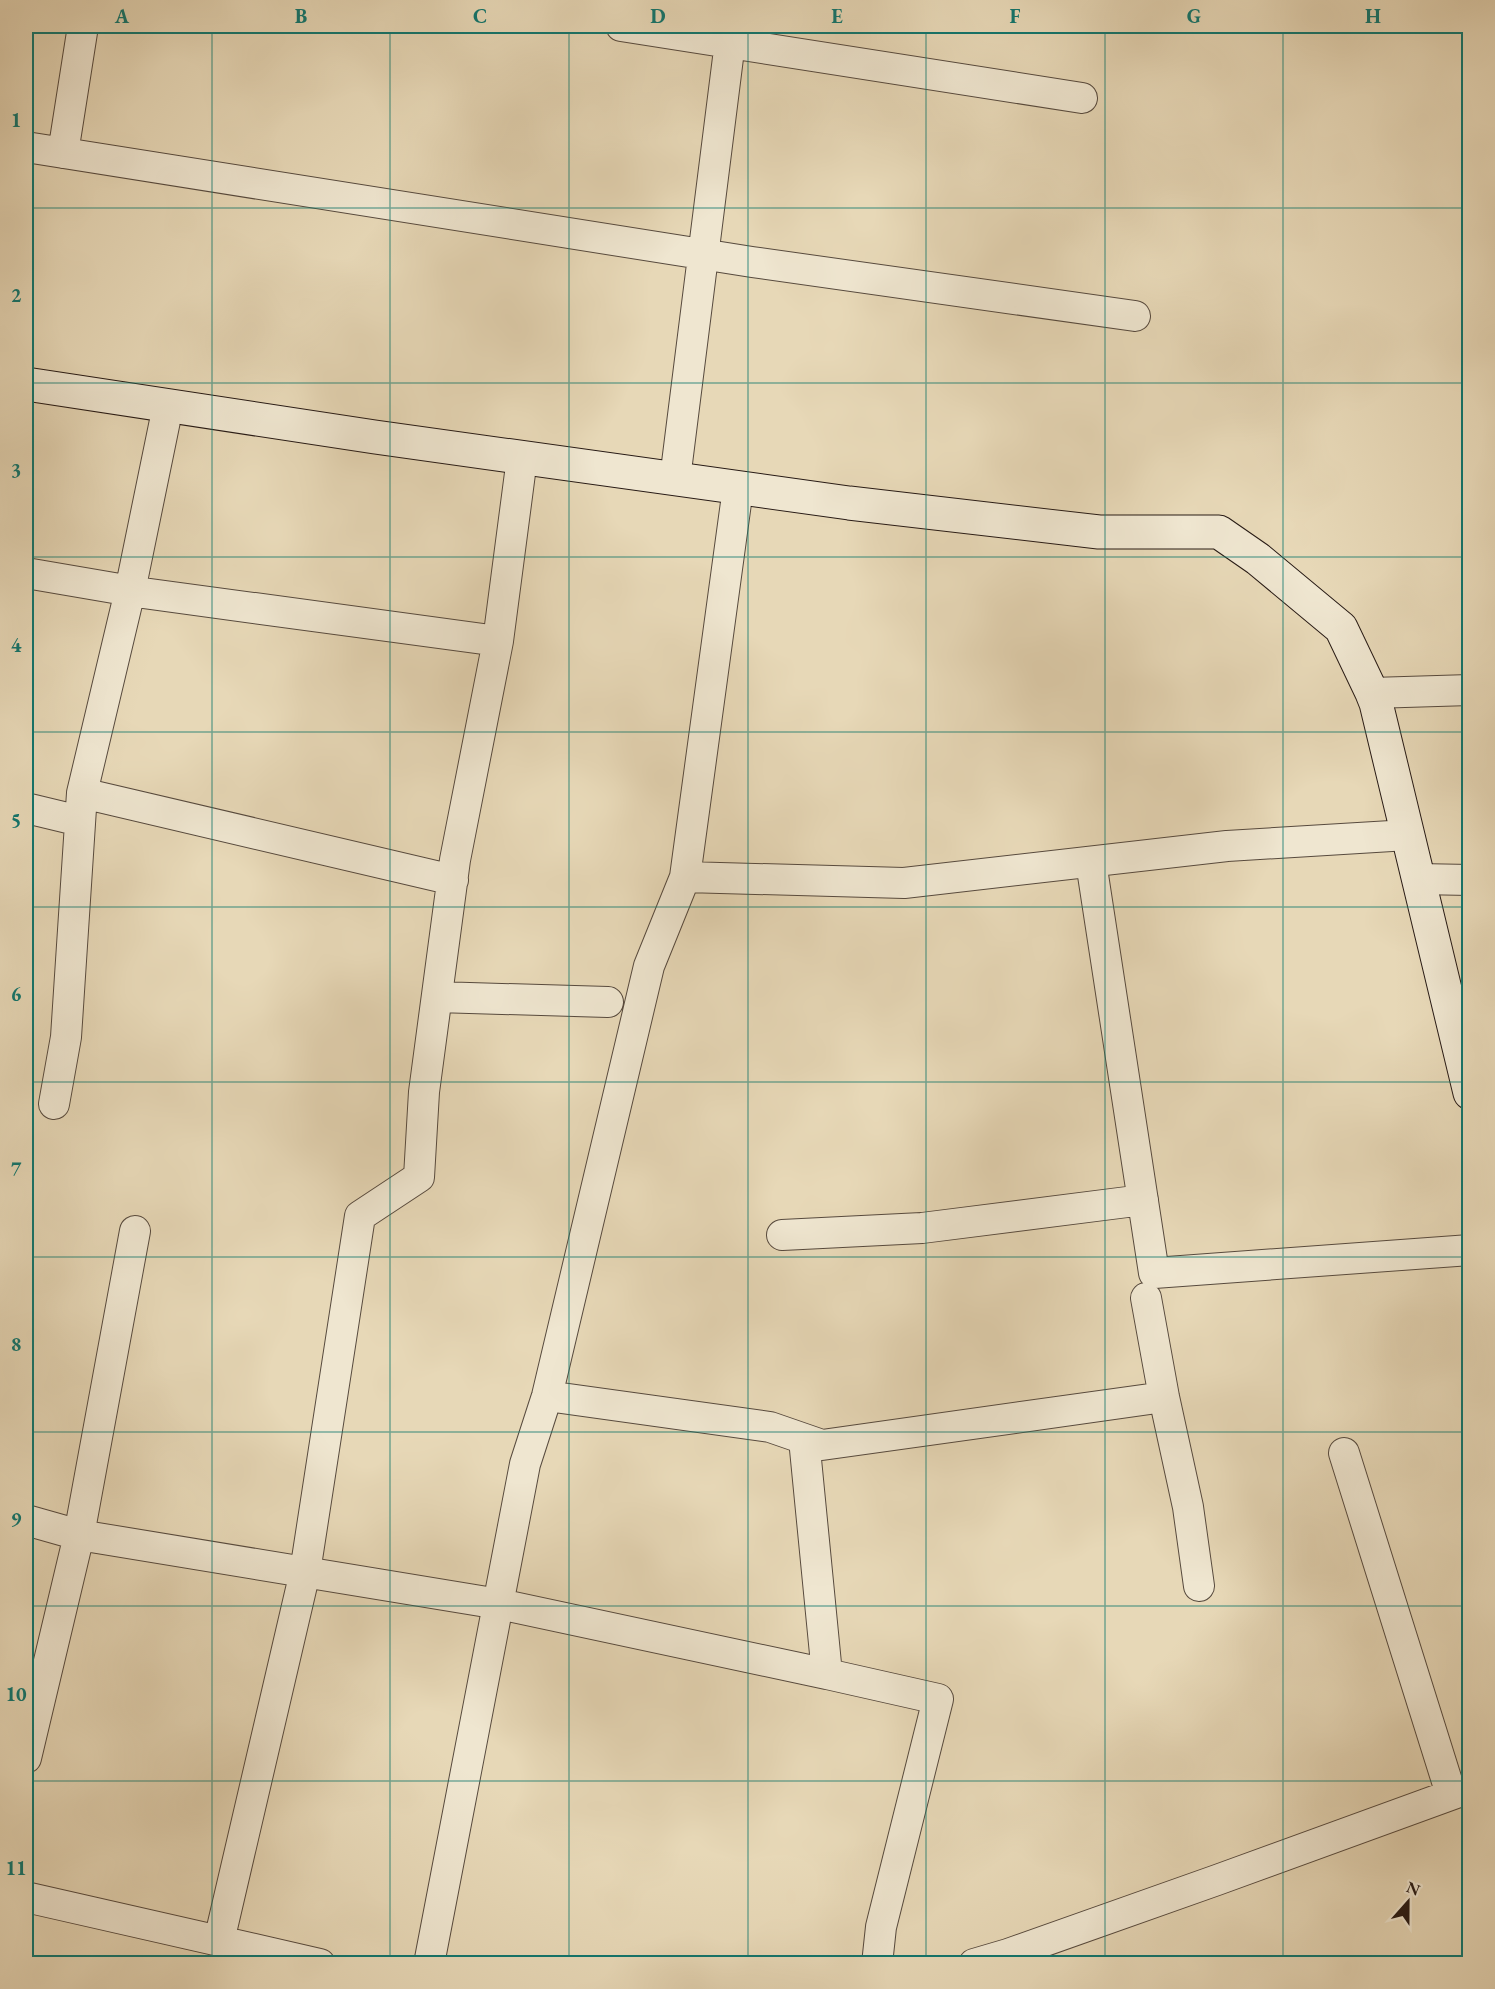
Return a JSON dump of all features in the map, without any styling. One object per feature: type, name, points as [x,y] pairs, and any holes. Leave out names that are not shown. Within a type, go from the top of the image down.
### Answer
[{"type":"main road","points":[[26,384],[738,488],[1099,532],[1219,532],[1258,559],[1341,628],[1376,703],[1470,1093]]},
{"type":"street","points":[[63,153],[83,26]]},
{"type":"street","points":[[621,26],[731,34],[1082,98]]},
{"type":"street","points":[[675,479],[731,34]]},
{"type":"street","points":[[26,147],[704,255],[1135,316]]},
{"type":"street","points":[[54,1104],[66,1037],[81,807],[130,591],[168,406]]},
{"type":"street","points":[[219,1941],[305,1572],[360,1216],[419,1177],[424,1092],[453,880],[498,641],[522,458]]},
{"type":"street","points":[[429,1964],[525,1464],[547,1396],[649,966],[685,877],[738,488]]},
{"type":"street","points":[[26,573],[130,591],[498,641]]},
{"type":"street","points":[[1371,693],[1470,690]]},
{"type":"street","points":[[26,808],[81,807],[453,880]]},
{"type":"street","points":[[685,877],[904,883],[1227,846],[1408,835]]},
{"type":"street","points":[[1091,862],[1154,1273],[1470,1250]]},
{"type":"street","points":[[1418,879],[1470,880]]},
{"type":"street","points":[[437,997],[608,1002]]},
{"type":"street","points":[[782,1235],[922,1228],[1143,1200]]},
{"type":"street","points":[[26,1758],[79,1535],[135,1231]]},
{"type":"street","points":[[1146,1298],[1164,1397],[1188,1507],[1199,1586]]},
{"type":"street","points":[[547,1396],[770,1427],[822,1445],[1164,1397]]},
{"type":"street","points":[[804,1439],[827,1674]]},
{"type":"street","points":[[974,1964],[1206,1884],[1460,1791],[1344,1453]]},
{"type":"street","points":[[26,1520],[79,1535],[499,1604],[938,1699],[882,1928],[877,1964]]},
{"type":"street","points":[[26,1897],[320,1964]]}]
